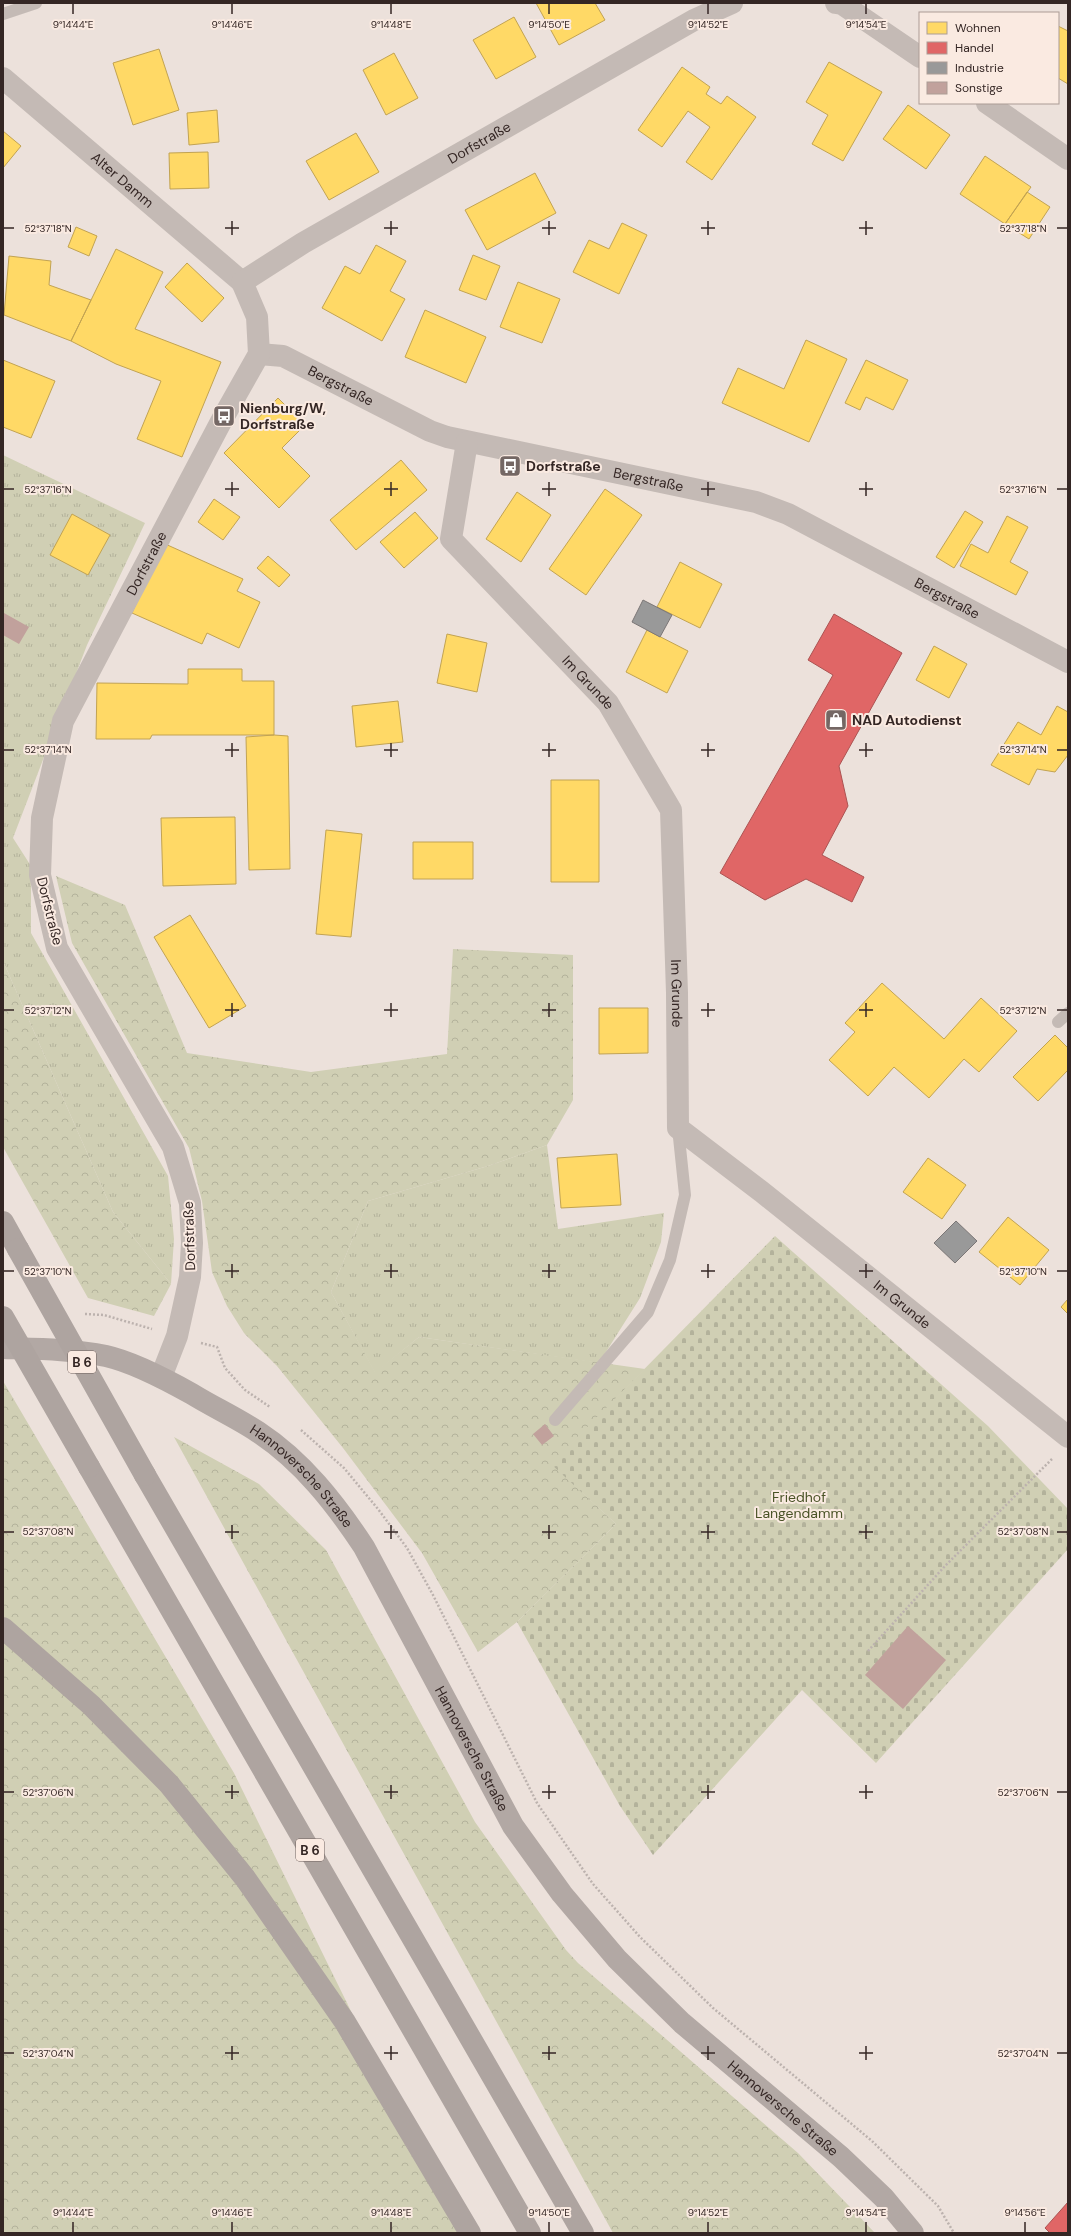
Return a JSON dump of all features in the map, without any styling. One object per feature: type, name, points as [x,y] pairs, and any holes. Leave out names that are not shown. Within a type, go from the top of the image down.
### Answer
[{"type":"highway","name":"B 6","points":[[3,1222],[145,1475],[583,2233]]},
{"type":"highway","name":"B 6","points":[[3,1317],[530,2233]]},
{"type":"highway","points":[[3,1628],[91,1705],[169,1784],[245,1878],[345,2022],[470,2233]]},
{"type":"main road","name":"Hannoversche Straße","points":[[3,1348],[42,1349],[107,1356],[161,1377],[258,1432],[289,1456],[317,1483],[343,1515],[364,1547],[513,1826],[562,1894],[616,1959],[682,2023],[841,2157],[884,2198],[913,2233]]},
{"type":"street","name":"Dorfstraße","points":[[242,282],[303,243],[694,20],[732,3]]},
{"type":"street","points":[[841,3],[919,56]]},
{"type":"street","name":"Alter Damm","points":[[3,78],[242,282]]},
{"type":"street","points":[[988,104],[1068,158]]},
{"type":"street","points":[[242,282],[257,317],[259,354]]},
{"type":"street","name":"Dorfstraße","points":[[161,1377],[177,1336],[190,1277],[192,1243],[190,1203],[173,1147],[57,948],[40,875],[42,818],[63,721],[220,423],[259,354]]},
{"type":"street","name":"Bergstraße","points":[[259,354],[283,356],[430,431],[467,442],[756,502],[788,514],[1068,662]]},
{"type":"street","name":"Im Grunde","points":[[467,442],[451,539],[608,703],[671,810],[677,993],[678,1128],[762,1192],[1065,1440]]},
{"type":"lane","points":[[3,14],[36,3]]},
{"type":"lane","points":[[1058,1022],[1068,1012]]},
{"type":"lane","points":[[555,1420],[648,1312],[654,1299],[670,1260],[685,1195],[678,1128]]},
{"type":"path","points":[[80,1313],[104,1315],[217,1347],[225,1368],[245,1390],[274,1409]]},
{"type":"path","points":[[296,1426],[312,1438],[344,1468],[378,1509],[407,1548],[433,1595],[537,1803],[593,1884],[640,1937],[713,2008],[872,2141],[938,2206],[954,2233]]},
{"type":"path","points":[[868,1651],[1065,1440]]},
{"type":"green space","points":[[3,455],[145,523],[87,645],[13,838],[31,866],[31,933],[168,1176],[174,1239],[171,1284],[113,1212],[3,961]]},
{"type":"green space","points":[[56,876],[125,905],[187,1053],[311,1072],[447,1054],[453,949],[573,955],[573,1100],[547,1145],[488,1166],[368,1201],[331,1292],[375,1372],[419,1337],[645,1369],[552,1464],[616,1524],[517,1622],[478,1652],[422,1553],[343,1448],[277,1366],[244,1333],[227,1306],[212,1272],[202,1201],[189,1148],[72,943]]},
{"type":"green space","points":[[3,961],[113,1212],[171,1284],[154,1316],[88,1298],[3,1147]]},
{"type":"green space","points":[[547,1145],[558,1229],[664,1213],[661,1242],[640,1298],[599,1363],[419,1337],[375,1373],[331,1292],[368,1201],[488,1166]]},
{"type":"green space","name":"Friedhof Langendamm","points":[[775,1236],[988,1426],[1068,1509],[1068,1549],[876,1763],[802,1690],[653,1855],[620,1806],[517,1622],[616,1524],[551,1464]]},
{"type":"green space","points":[[3,1381],[234,1773],[460,2233],[3,2233]]},
{"type":"green space","points":[[174,1437],[259,1484],[326,1550],[475,1822],[566,1950],[578,1963],[798,2153],[875,2233],[613,2233]]},
{"type":"building: Wohnen","points":[[536,3],[595,3],[605,20],[559,45]]},
{"type":"building: Wohnen","points":[[514,17],[536,57],[496,79],[473,40]]},
{"type":"building: Wohnen","points":[[1059,26],[1068,31],[1068,84],[1059,79]]},
{"type":"building: Wohnen","points":[[159,49],[179,110],[133,125],[113,63]]},
{"type":"building: Wohnen","points":[[394,53],[418,98],[386,115],[363,70]]},
{"type":"building: Wohnen","points":[[829,62],[882,92],[843,161],[812,144],[828,115],[806,102]]},
{"type":"building: Wohnen","points":[[682,67],[710,87],[706,94],[721,104],[727,96],[756,117],[712,180],[686,162],[710,127],[688,111],[662,147],[638,130]]},
{"type":"building: Wohnen","points":[[908,105],[950,135],[926,169],[883,139]]},
{"type":"building: Wohnen","points":[[217,110],[219,142],[189,145],[187,113]]},
{"type":"building: Wohnen","points":[[3,131],[21,146],[3,168]]},
{"type":"building: Wohnen","points":[[356,133],[379,172],[329,200],[306,161]]},
{"type":"building: Wohnen","points":[[208,152],[209,188],[170,189],[169,153]]},
{"type":"building: Wohnen","points":[[985,156],[1031,187],[1005,224],[960,194]]},
{"type":"building: Wohnen","points":[[535,173],[556,213],[487,250],[465,210]]},
{"type":"building: Wohnen","points":[[1027,192],[1050,207],[1029,239],[1005,224]]},
{"type":"building: Wohnen","points":[[622,223],[647,235],[619,294],[573,272],[589,240],[609,249]]},
{"type":"building: Wohnen","points":[[76,227],[97,236],[89,256],[68,247]]},
{"type":"building: Wohnen","points":[[376,245],[406,261],[390,291],[405,299],[382,341],[322,308],[345,266],[360,274]]},
{"type":"building: Wohnen","points":[[116,249],[163,272],[135,329],[221,362],[182,457],[137,439],[161,381],[116,364],[71,341]]},
{"type":"building: Wohnen","points":[[473,255],[500,266],[486,300],[459,290]]},
{"type":"building: Wohnen","points":[[9,256],[51,261],[49,285],[91,300],[71,341],[4,315]]},
{"type":"building: Wohnen","points":[[187,263],[224,298],[202,322],[165,287]]},
{"type":"building: Wohnen","points":[[518,282],[560,299],[542,343],[500,327]]},
{"type":"building: Wohnen","points":[[425,310],[486,337],[466,383],[405,357]]},
{"type":"building: Wohnen","points":[[806,340],[847,359],[809,442],[722,403],[738,368],[784,389]]},
{"type":"building: Wohnen","points":[[3,360],[55,381],[31,438],[3,427]]},
{"type":"building: Wohnen","points":[[866,360],[908,380],[893,410],[866,397],[860,410],[845,403]]},
{"type":"building: Wohnen","points":[[278,398],[305,425],[282,448],[310,476],[279,508],[224,453]]},
{"type":"building: Wohnen","points":[[401,460],[427,490],[356,550],[330,520]]},
{"type":"building: Wohnen","points":[[605,489],[642,515],[586,595],[549,569]]},
{"type":"building: Wohnen","points":[[517,492],[551,515],[521,562],[486,539]]},
{"type":"building: Wohnen","points":[[214,499],[240,517],[223,540],[198,522]]},
{"type":"building: Wohnen","points":[[965,511],[983,522],[954,568],[936,557]]},
{"type":"building: Wohnen","points":[[415,512],[438,538],[404,568],[380,542]]},
{"type":"building: Wohnen","points":[[72,514],[110,535],[88,575],[50,555]]},
{"type":"building: Wohnen","points":[[1007,516],[1028,527],[1010,562],[1028,572],[1016,595],[960,566],[971,544],[988,553]]},
{"type":"building: Wohnen","points":[[163,543],[243,579],[237,591],[260,602],[239,648],[207,633],[202,644],[132,613]]},
{"type":"building: Wohnen","points":[[268,556],[290,575],[279,587],[257,568]]},
{"type":"building: Wohnen","points":[[680,562],[722,584],[700,628],[657,607]]},
{"type":"building: Wohnen","points":[[647,630],[688,651],[667,693],[626,672]]},
{"type":"building: Wohnen","points":[[447,634],[487,643],[477,692],[437,683]]},
{"type":"building: Wohnen","points":[[934,646],[967,664],[949,698],[916,680]]},
{"type":"building: Wohnen","points":[[188,669],[242,669],[242,681],[274,681],[274,735],[152,735],[150,739],[96,739],[97,683],[188,684]]},
{"type":"building: Wohnen","points":[[398,701],[403,742],[356,747],[352,706]]},
{"type":"building: Wohnen","points":[[1057,706],[1068,712],[1068,755],[1055,772],[1037,769],[1029,785],[991,765],[1018,722],[1041,735]]},
{"type":"building: Wohnen","points":[[274,735],[288,736],[290,869],[249,870],[246,737]]},
{"type":"building: Wohnen","points":[[551,780],[599,780],[599,882],[551,882]]},
{"type":"building: Wohnen","points":[[235,817],[236,884],[163,886],[161,818]]},
{"type":"building: Wohnen","points":[[326,830],[362,834],[351,937],[316,934]]},
{"type":"building: Wohnen","points":[[413,842],[473,842],[473,879],[413,879]]},
{"type":"building: Wohnen","points":[[190,915],[246,1006],[209,1028],[154,937]]},
{"type":"building: Wohnen","points":[[882,983],[944,1039],[981,998],[1017,1031],[979,1072],[964,1059],[929,1098],[894,1067],[868,1096],[829,1060],[855,1032],[845,1023]]},
{"type":"building: Wohnen","points":[[599,1008],[648,1008],[648,1053],[599,1054]]},
{"type":"building: Wohnen","points":[[1055,1035],[1068,1048],[1068,1070],[1038,1101],[1013,1077]]},
{"type":"building: Wohnen","points":[[617,1154],[621,1205],[561,1208],[557,1158]]},
{"type":"building: Wohnen","points":[[928,1158],[966,1185],[942,1219],[903,1192]]},
{"type":"building: Wohnen","points":[[1008,1217],[1049,1250],[1020,1285],[979,1252]]},
{"type":"building: Wohnen","points":[[1068,1299],[1068,1314],[1061,1307]]},
{"type":"building: Handel","name":"NAD Autodienst","points":[[834,614],[902,653],[839,766],[848,806],[822,855],[864,877],[852,902],[806,879],[765,900],[720,873],[833,675],[808,660]]},
{"type":"building: Handel","points":[[1068,2202],[1068,2233],[1050,2233],[1045,2228]]},
{"type":"building: Industrie","points":[[643,600],[672,615],[660,637],[632,622]]},
{"type":"building: Industrie","points":[[956,1221],[977,1241],[955,1263],[934,1243]]},
{"type":"building: Sonstige","points":[[4,613],[29,627],[19,644],[3,635]]},
{"type":"building: Sonstige","points":[[545,1424],[554,1436],[542,1445],[533,1434]]},
{"type":"building: Sonstige","points":[[908,1626],[946,1660],[903,1709],[865,1675]]},
{"type":"place","name":"Nienburg/W, Dorfstraße","points":[[224,416]]},
{"type":"place","name":"Dorfstraße","points":[[510,466]]},
{"type":"place","name":"NAD Autodienst","points":[[836,720]]}]
